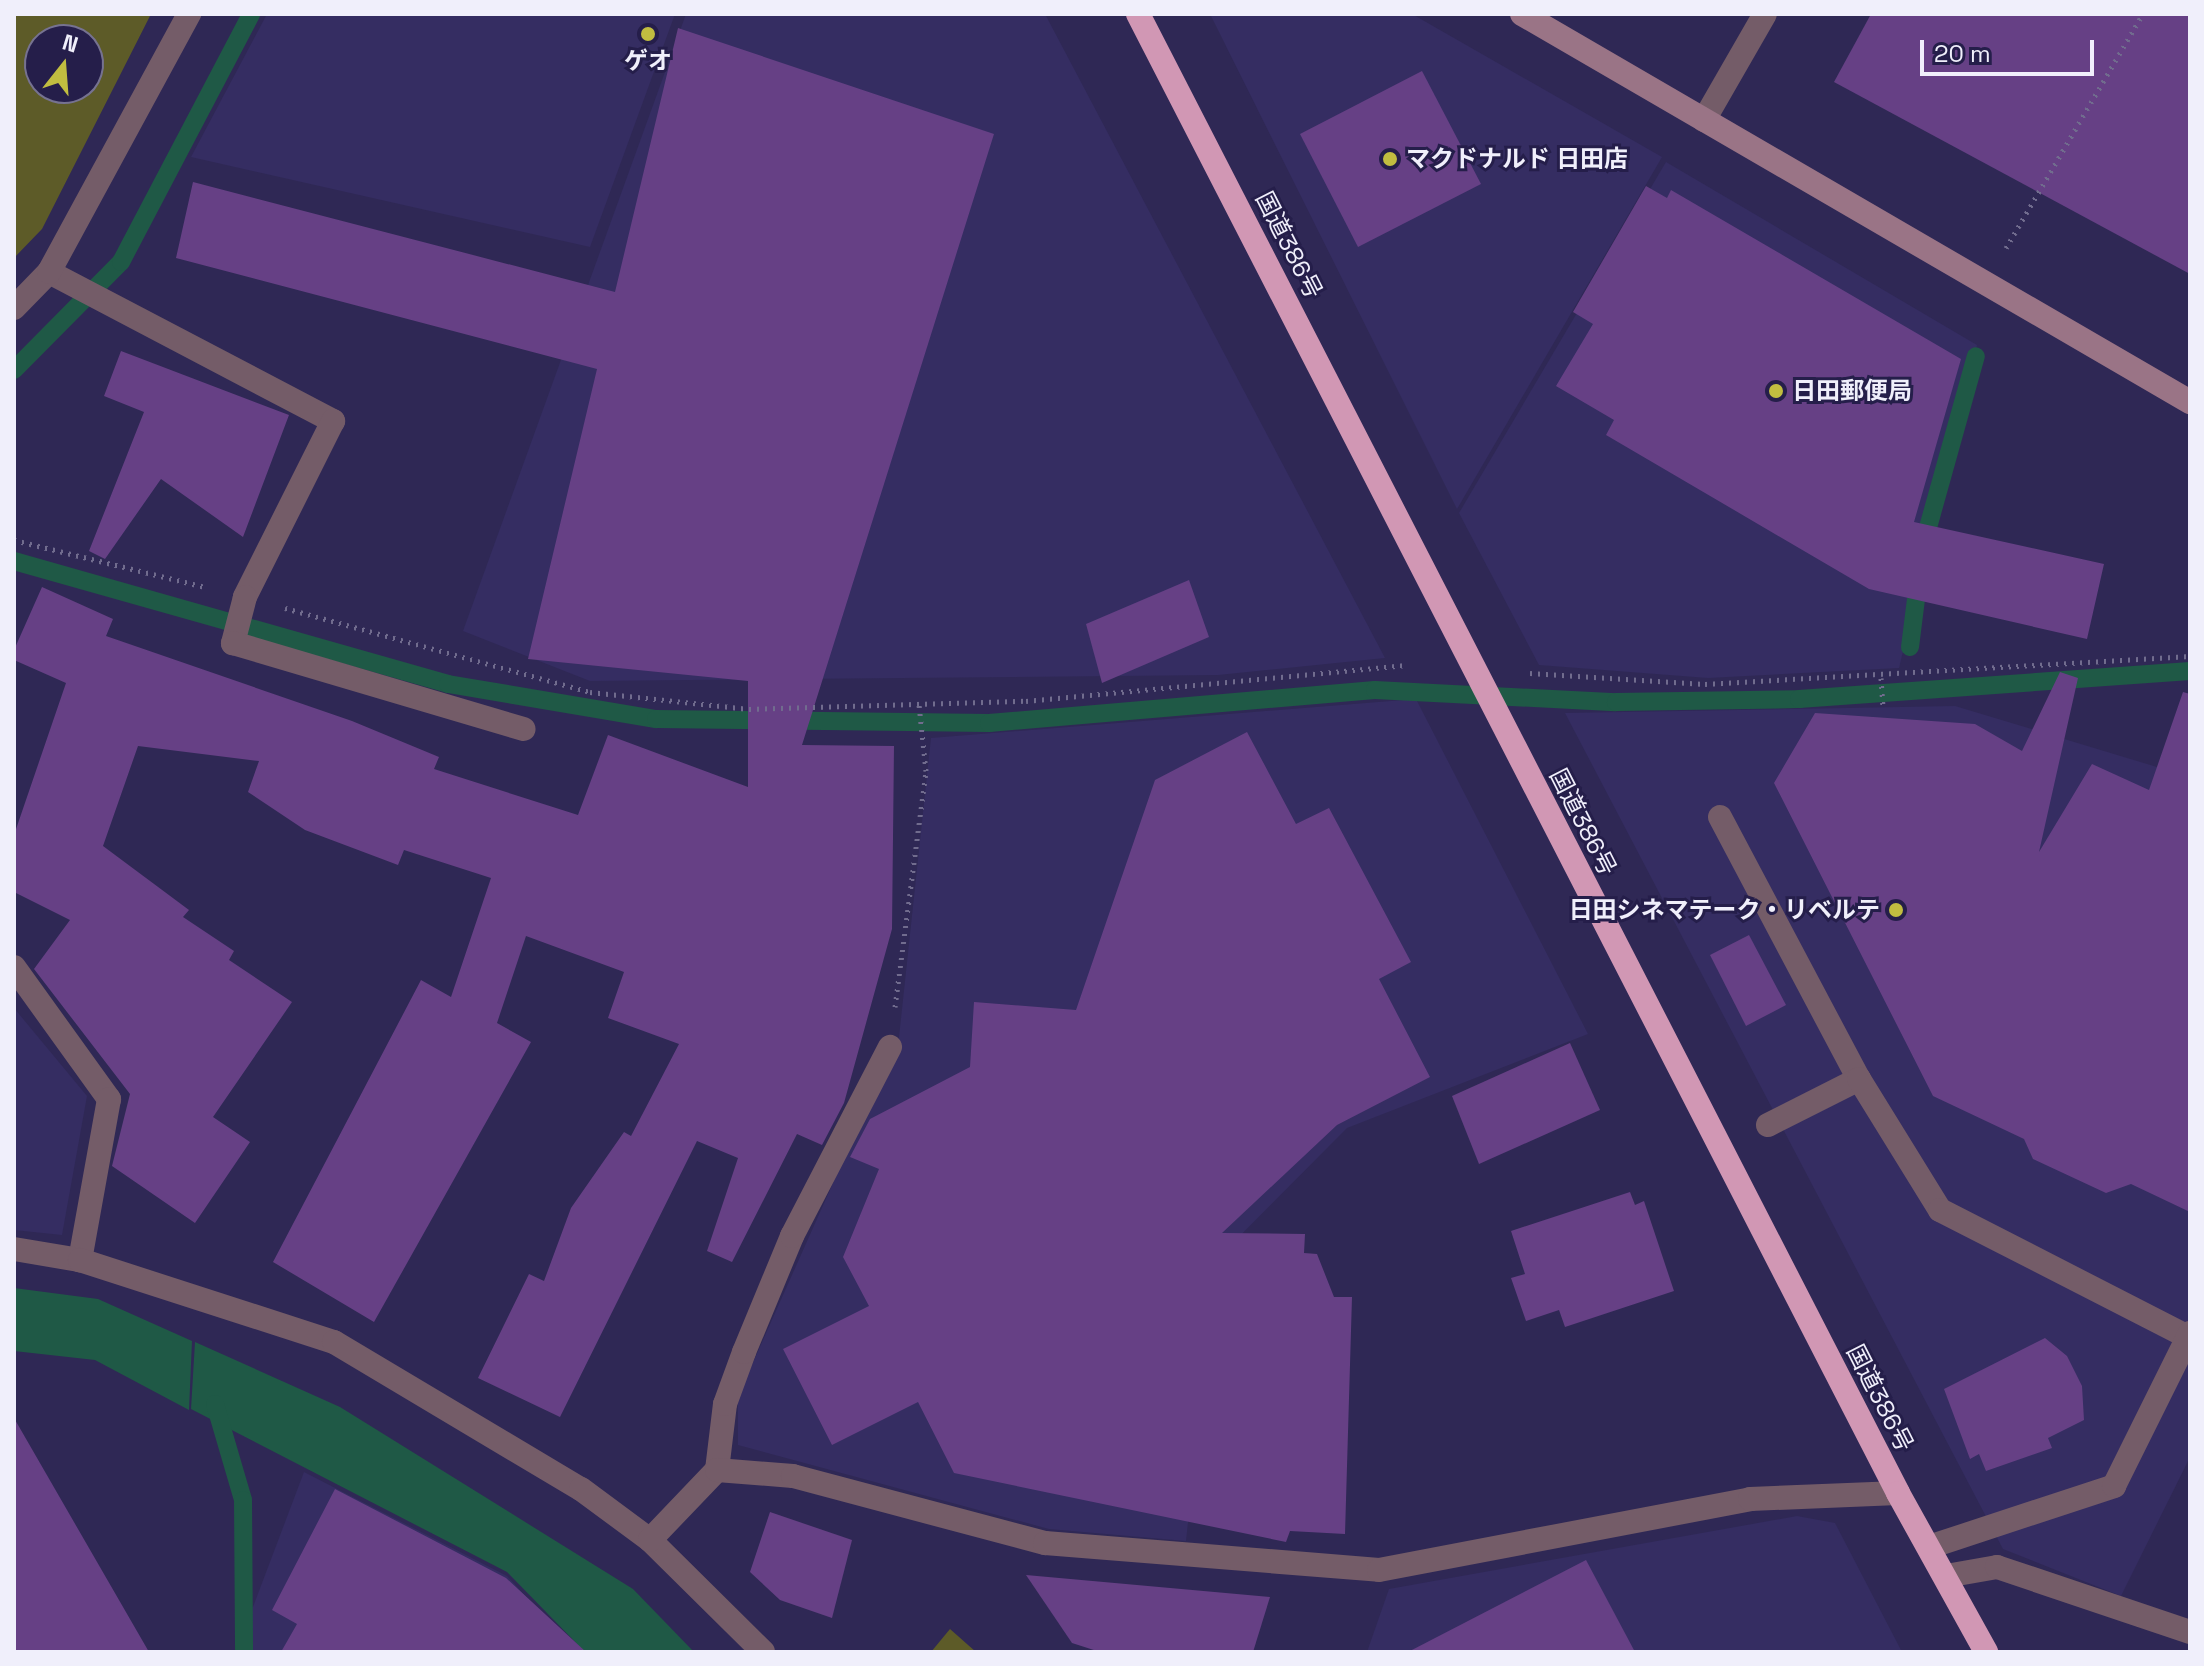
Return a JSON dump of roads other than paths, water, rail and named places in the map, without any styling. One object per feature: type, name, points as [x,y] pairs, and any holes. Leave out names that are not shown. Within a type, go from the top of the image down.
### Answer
[{"type":"highway","name":"国道386号","points":[[1138,14],[1898,1493],[1986,1652]]},
{"type":"street","points":[[14,308],[49,272],[189,14]]},
{"type":"street","points":[[1522,14],[2190,402]]},
{"type":"street","points":[[1704,120],[1765,14]]},
{"type":"street","points":[[49,272],[333,421],[245,599],[233,643],[524,729]]},
{"type":"street","points":[[1720,817],[1859,1079],[1940,1210],[2189,1335],[2114,1486],[1929,1547]]},
{"type":"street","points":[[14,967],[109,1099],[80,1260]]},
{"type":"street","points":[[650,1540],[717,1470],[725,1404],[744,1352],[792,1236],[890,1047]]},
{"type":"street","points":[[1768,1125],[1859,1079]]},
{"type":"street","points":[[14,1249],[80,1260],[334,1342],[581,1489],[650,1540],[763,1652]]},
{"type":"street","points":[[717,1470],[793,1476],[1045,1543],[1379,1570],[1750,1499],[1898,1493]]},
{"type":"street","points":[[1946,1576],[1997,1567],[2190,1632]]},
{"type":"waterway","points":[[14,370],[121,262],[251,14]]},
{"type":"waterway","points":[[1922,549],[1976,356]]},
{"type":"waterway","points":[[14,561],[448,684],[656,719],[989,723],[1375,690],[1616,702],[1799,699],[2190,671]]},
{"type":"waterway","points":[[1910,647],[1919,575]]},
{"type":"waterway","points":[[215,1404],[243,1500],[244,1652]]},
{"type":"place","name":"ゲオ","points":[[648,34]]},
{"type":"place","name":"マクドナルド 日田店","points":[[1390,159]]},
{"type":"place","name":"日田郵便局","points":[[1776,391]]},
{"type":"place","name":"日田シネマテーク・リベルテ","points":[[1896,910]]}]
